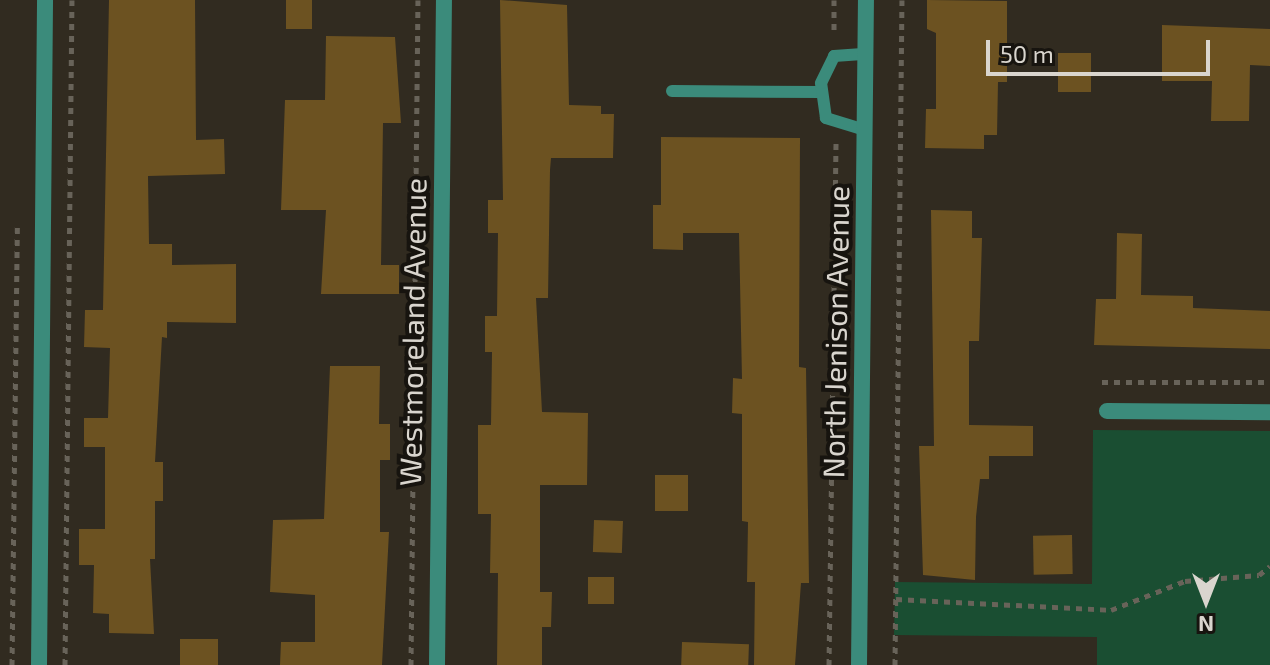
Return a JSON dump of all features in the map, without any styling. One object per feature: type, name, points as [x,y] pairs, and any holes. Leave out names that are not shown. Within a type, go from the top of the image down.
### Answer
[{"type":"street","points":[[39,665],[45,0]]},
{"type":"street","name":"Westmoreland Avenue","points":[[437,665],[444,0]]},
{"type":"street","name":"North Jenison Avenue","points":[[859,665],[866,0]]},
{"type":"street","points":[[1107,411],[1270,412]]},
{"type":"lane","points":[[865,130],[836,123],[822,112],[822,75],[834,56],[866,54]]},
{"type":"lane","points":[[672,91],[822,92]]},
{"type":"path","points":[[65,665],[72,0]]},
{"type":"path","points":[[411,665],[418,0]]},
{"type":"path","points":[[834,0],[834,56]]},
{"type":"path","points":[[895,665],[902,0]]},
{"type":"path","points":[[829,665],[836,123]]},
{"type":"path","points":[[12,665],[17,222]]},
{"type":"path","points":[[1102,382],[1270,382]]},
{"type":"path","points":[[896,599],[1111,610],[1185,581],[1259,575],[1270,566]]},
{"type":"green space","points":[[1093,430],[1270,431],[1270,665],[1097,665],[1097,637],[894,635],[895,582],[1092,584]]},
{"type":"building","points":[[109,0],[195,0],[196,140],[224,139],[225,174],[148,176],[149,244],[172,244],[172,265],[236,264],[236,323],[167,322],[167,338],[162,337],[155,462],[163,462],[163,501],[155,501],[155,559],[150,559],[154,634],[109,633],[109,614],[93,613],[94,565],[79,565],[79,529],[105,529],[105,447],[84,447],[84,418],[108,418],[110,348],[84,347],[85,310],[103,310]]},
{"type":"building","points":[[286,0],[312,0],[312,29],[286,29]]},
{"type":"building","points":[[500,0],[567,5],[569,105],[601,106],[601,114],[614,114],[613,158],[551,158],[548,298],[536,298],[542,412],[588,413],[587,485],[540,485],[540,592],[552,592],[551,627],[542,627],[542,665],[497,665],[498,573],[490,573],[491,514],[478,514],[478,425],[491,425],[492,352],[485,352],[485,316],[497,316],[498,233],[488,233],[488,200],[503,200]]},
{"type":"building","points":[[927,0],[1007,1],[1007,82],[998,82],[997,135],[984,135],[984,149],[925,148],[926,109],[936,109],[936,33],[927,29]]},
{"type":"building","points":[[1162,25],[1270,29],[1270,66],[1250,65],[1249,121],[1211,121],[1212,81],[1162,81]]},
{"type":"building","points":[[326,36],[395,37],[401,123],[383,123],[381,265],[399,265],[399,294],[321,294],[326,210],[281,210],[285,100],[325,100]]},
{"type":"building","points":[[1058,53],[1091,53],[1091,92],[1058,92]]},
{"type":"building","points":[[661,137],[800,138],[799,367],[806,368],[809,583],[801,583],[795,665],[754,665],[755,582],[747,582],[748,522],[742,521],[742,414],[732,413],[733,378],[742,379],[739,233],[683,233],[683,250],[653,249],[653,205],[661,205]]},
{"type":"building","points":[[931,210],[972,211],[972,238],[982,238],[979,341],[969,341],[969,425],[1033,426],[1033,456],[989,456],[989,479],[980,479],[975,580],[923,575],[919,446],[934,446]]},
{"type":"building","points":[[1117,233],[1142,234],[1141,295],[1193,296],[1193,308],[1270,311],[1270,349],[1094,345],[1096,299],[1116,299]]},
{"type":"building","points":[[330,366],[380,366],[379,424],[390,424],[390,460],[380,460],[380,532],[389,532],[382,665],[280,665],[281,642],[315,642],[315,595],[270,592],[273,520],[324,519]]},
{"type":"building","points":[[655,475],[688,475],[688,511],[655,511]]},
{"type":"building","points":[[594,520],[623,521],[622,553],[593,552]]},
{"type":"building","points":[[1072,535],[1073,574],[1034,575],[1033,536]]},
{"type":"building","points":[[588,577],[614,577],[614,604],[588,604]]},
{"type":"building","points":[[180,639],[218,639],[218,665],[180,665]]},
{"type":"building","points":[[682,642],[749,644],[748,665],[681,665]]}]
